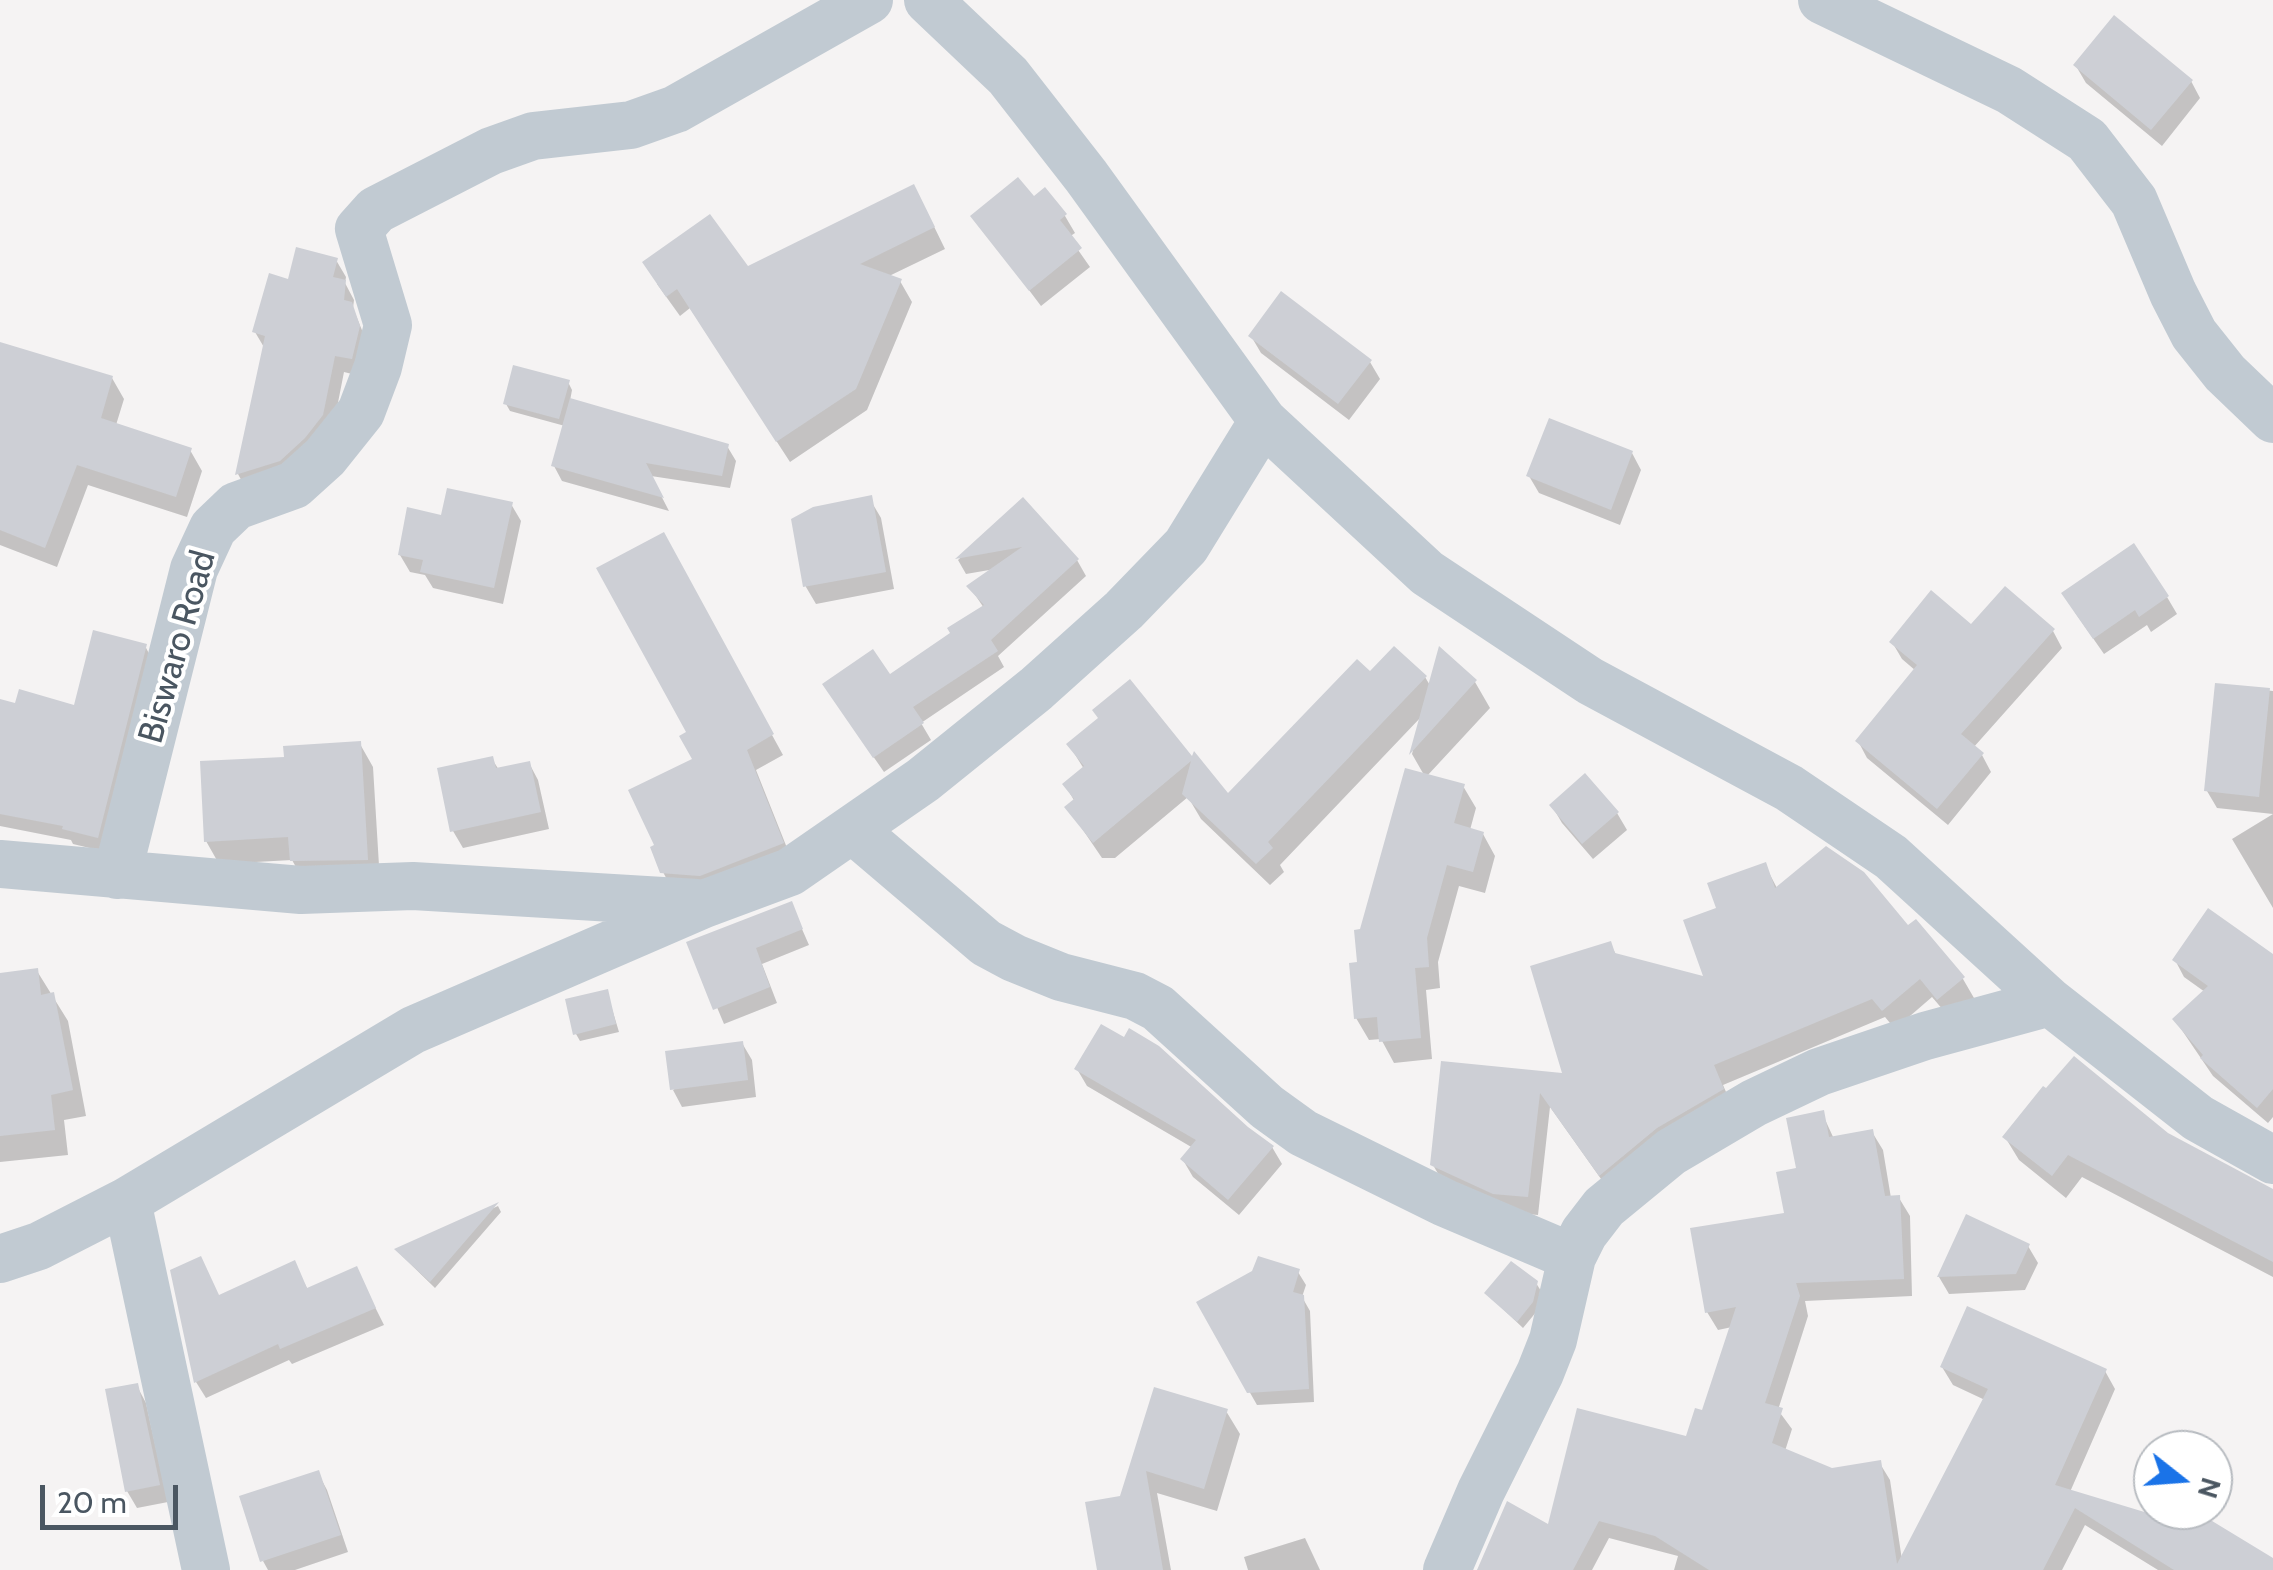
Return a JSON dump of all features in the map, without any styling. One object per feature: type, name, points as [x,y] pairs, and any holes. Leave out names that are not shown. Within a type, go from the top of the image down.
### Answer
[{"type":"street","name":"Biswaro Road","points":[[117,875],[194,569],[213,528],[236,506],[294,485],[326,457],[361,412],[378,368],[388,325],[359,229],[376,210],[491,151],[533,136],[631,125],[676,109],[869,0]]},
{"type":"street","points":[[928,0],[1008,76],[1086,176],[1263,421],[1427,573],[1590,681],[1788,788],[1876,848],[2050,1002],[2198,1118],[2273,1160]]},
{"type":"street","points":[[1822,0],[2009,90],[2087,140],[2134,201],[2194,334],[2224,373],[2273,419]]},
{"type":"street","points":[[0,1259],[38,1246],[126,1201],[413,1030],[704,904],[790,872],[922,780],[1036,690],[1124,610],[1186,546],[1263,421]]},
{"type":"street","points":[[852,829],[986,943],[1061,977],[1134,996],[1158,1008],[1268,1107],[1303,1133],[1445,1202],[1572,1257]]},
{"type":"street","points":[[0,864],[301,890],[413,886],[704,904]]},
{"type":"street","points":[[1448,1570],[1481,1491],[1540,1373],[1572,1257],[1584,1233],[1604,1208],[1671,1152],[1754,1103],[1819,1072],[1925,1036],[2050,1002]]},
{"type":"street","points":[[126,1201],[206,1570]]},
{"type":"building","points":[[2114,15],[2193,80],[2151,130],[2073,65]]},
{"type":"building","points":[[1018,177],[1034,196],[1045,187],[1067,214],[1060,220],[1082,248],[1029,291],[970,216]]},
{"type":"building","points":[[914,184],[935,227],[860,264],[902,279],[856,389],[776,442],[677,289],[666,297],[642,262],[710,214],[748,266]]},
{"type":"building","points":[[296,247],[338,258],[333,277],[346,280],[344,300],[352,302],[360,326],[352,359],[335,356],[323,415],[305,438],[280,461],[235,475],[265,336],[252,332],[269,273],[288,279]]},
{"type":"building","points":[[1281,291],[1372,360],[1338,404],[1248,336]]},
{"type":"building","points":[[0,342],[113,376],[101,418],[192,448],[176,497],[77,465],[45,548],[0,530]]},
{"type":"building","points":[[513,365],[570,380],[559,419],[503,404]]},
{"type":"building","points":[[570,398],[729,444],[722,476],[646,463],[664,498],[551,466]]},
{"type":"building","points":[[1549,418],[1633,451],[1611,510],[1526,476]]},
{"type":"building","points":[[447,488],[513,502],[494,588],[420,572],[423,560],[398,555],[407,507],[441,515]]},
{"type":"building","points":[[872,495],[886,572],[803,587],[791,519],[813,507]]},
{"type":"building","points":[[1023,497],[1079,559],[991,640],[998,651],[913,707],[924,723],[873,758],[822,684],[873,649],[890,674],[950,633],[947,628],[984,605],[966,586],[1022,547],[955,559]]},
{"type":"building","points":[[664,532],[774,734],[747,750],[784,843],[700,876],[660,873],[650,847],[654,845],[628,790],[692,759],[679,736],[686,732],[596,568]]},
{"type":"building","points":[[2134,543],[2169,596],[2139,617],[2135,610],[2093,639],[2061,593]]},
{"type":"building","points":[[2005,586],[2055,629],[1961,734],[1984,753],[1937,809],[1855,741],[1917,665],[1889,642],[1931,590],[1971,624]]},
{"type":"building","points":[[93,630],[147,644],[98,838],[62,829],[63,826],[0,814],[0,699],[15,703],[19,689],[74,705]]},
{"type":"building","points":[[1394,646],[1427,676],[1268,842],[1273,848],[1256,864],[1182,794],[1191,761],[1093,843],[1064,807],[1074,799],[1062,784],[1084,766],[1066,744],[1098,718],[1092,710],[1130,679],[1192,756],[1194,751],[1228,793],[1357,659],[1370,671]]},
{"type":"building","points":[[1439,646],[1477,680],[1409,755]]},
{"type":"building","points":[[2215,683],[2270,688],[2259,797],[2204,791]]},
{"type":"building","points":[[361,741],[368,860],[290,861],[288,837],[204,842],[200,761],[284,757],[283,746]]},
{"type":"building","points":[[493,756],[496,768],[530,761],[541,812],[450,832],[437,768]]},
{"type":"building","points":[[1405,768],[1465,784],[1454,823],[1484,832],[1473,872],[1447,865],[1427,938],[1429,967],[1415,968],[1421,1038],[1379,1042],[1377,1017],[1354,1019],[1349,963],[1357,962],[1354,930],[1360,929]]},
{"type":"building","points":[[1585,773],[1619,812],[1582,844],[1549,805]]},
{"type":"building","points":[[1826,846],[1864,872],[1908,925],[1916,919],[1965,977],[1937,1000],[1920,979],[1882,1011],[1872,999],[1714,1065],[1724,1089],[1657,1128],[1599,1176],[1540,1093],[1528,1197],[1493,1194],[1430,1165],[1441,1061],[1562,1073],[1530,966],[1611,941],[1615,953],[1703,976],[1683,920],[1716,908],[1707,883],[1766,862],[1775,888]]},
{"type":"building","points":[[792,901],[803,929],[756,948],[770,987],[713,1010],[686,942]]},
{"type":"building","points":[[2208,908],[2273,954],[2273,1089],[2257,1108],[2200,1058],[2203,1055],[2172,1019],[2208,986],[2172,960]]},
{"type":"building","points":[[38,968],[41,995],[54,992],[73,1090],[51,1095],[55,1130],[0,1136],[0,973]]},
{"type":"building","points":[[608,989],[616,1024],[573,1035],[565,999]]},
{"type":"building","points":[[1101,1024],[1124,1037],[1129,1028],[1159,1046],[1274,1146],[1228,1200],[1180,1159],[1196,1140],[1074,1069]]},
{"type":"building","points":[[743,1041],[748,1080],[670,1090],[665,1051]]},
{"type":"building","points":[[2074,1056],[2168,1133],[2273,1189],[2273,1262],[2068,1155],[2052,1176],[2002,1137],[2043,1086],[2046,1088]]},
{"type":"building","points":[[1824,1110],[1829,1137],[1873,1129],[1885,1196],[1900,1195],[1904,1279],[1796,1283],[1800,1296],[1765,1403],[1783,1408],[1772,1443],[1832,1468],[1881,1460],[1897,1564],[1988,1389],[1940,1367],[1967,1306],[2107,1369],[2055,1485],[2133,1509],[2133,1530],[2227,1530],[2273,1558],[2273,1570],[2174,1570],[2075,1508],[2043,1570],[1709,1570],[1655,1536],[1599,1521],[1573,1570],[1477,1570],[1507,1501],[1548,1524],[1577,1408],[1686,1436],[1695,1408],[1702,1410],[1736,1307],[1705,1313],[1690,1228],[1784,1213],[1776,1172],[1796,1168],[1786,1118]]},
{"type":"building","points":[[499,1202],[430,1282],[394,1249]]},
{"type":"building","points":[[1966,1214],[2030,1244],[2016,1274],[1937,1277]]},
{"type":"building","points":[[201,1256],[219,1295],[295,1260],[307,1288],[357,1266],[376,1308],[280,1349],[278,1344],[194,1383],[170,1270]]},
{"type":"building","points":[[1258,1256],[1300,1269],[1293,1292],[1304,1295],[1309,1389],[1247,1393],[1196,1302],[1252,1271]]},
{"type":"building","points":[[1511,1261],[1538,1281],[1533,1302],[1517,1322],[1484,1293]]},
{"type":"building","points":[[138,1383],[160,1485],[125,1492],[105,1389]]},
{"type":"building","points":[[1154,1387],[1228,1409],[1204,1489],[1146,1471],[1163,1570],[1097,1570],[1085,1502],[1120,1496]]},
{"type":"building","points":[[319,1470],[341,1535],[260,1562],[239,1496]]}]
